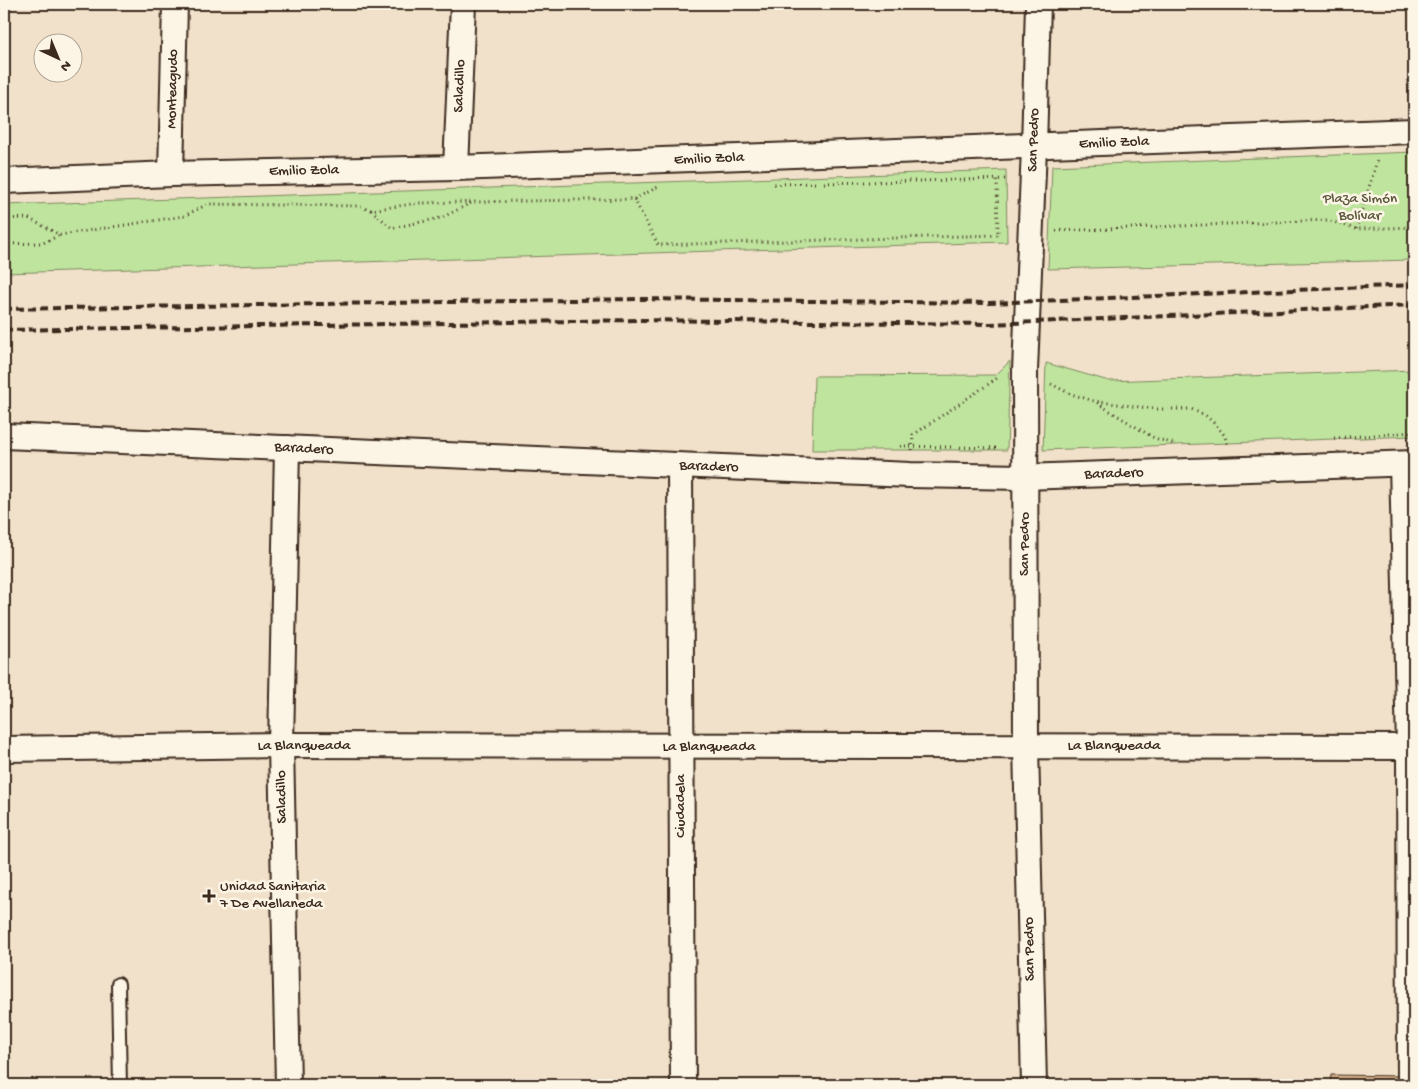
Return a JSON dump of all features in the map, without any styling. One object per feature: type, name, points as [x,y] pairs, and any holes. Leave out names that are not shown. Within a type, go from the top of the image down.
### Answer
[{"type":"street","name":"Monteagudo","points":[[171,174],[175,4]]},
{"type":"street","name":"Saladillo","points":[[456,168],[463,4]]},
{"type":"street","name":"San Pedro","points":[[1034,1085],[1026,746],[1024,477],[1025,371],[1038,4]]},
{"type":"street","name":"Emilio Zola","points":[[4,181],[171,174],[456,168],[1414,131]]},
{"type":"street","name":"Baradero","points":[[4,436],[910,475],[1024,477],[1408,464]]},
{"type":"street","name":"Saladillo","points":[[287,448],[281,746],[288,1085]]},
{"type":"street","points":[[1408,464],[1412,747],[1410,1085]]},
{"type":"street","name":"Ciudadela","points":[[680,466],[683,1085]]},
{"type":"street","name":"La Blanqueada","points":[[4,749],[281,746],[1412,747]]},
{"type":"lane","points":[[118,984],[120,1085]]},
{"type":"path","points":[[1356,229],[1386,132]]},
{"type":"path","points":[[768,184],[1033,177]]},
{"type":"path","points":[[634,199],[658,245],[998,235],[998,179]]},
{"type":"path","points":[[4,244],[43,243],[60,235],[184,216],[208,204],[357,206],[371,210],[419,203],[634,199],[659,187]]},
{"type":"path","points":[[371,210],[392,228],[441,218],[471,202]]},
{"type":"path","points":[[4,219],[28,218],[60,235]]},
{"type":"path","points":[[1048,232],[1327,220],[1356,229],[1414,227]]},
{"type":"path","points":[[910,475],[912,435],[1006,372],[1025,371],[1071,394],[1094,401],[1155,409],[1191,409],[1206,416],[1225,436],[1228,444],[1219,445]]},
{"type":"path","points":[[1094,401],[1154,438],[1178,445]]},
{"type":"path","points":[[1326,438],[1414,432]]},
{"type":"path","points":[[895,446],[1001,448]]},
{"type":"green space","name":"Plaza Simón Bolívar","points":[[1414,152],[1414,260],[1048,269],[1052,166]]},
{"type":"green space","points":[[1006,170],[1007,242],[4,273],[4,205]]},
{"type":"green space","points":[[1010,361],[1007,450],[812,450],[814,376],[996,375]]},
{"type":"green space","points":[[1046,363],[1109,381],[1414,370],[1414,436],[1043,450]]},
{"type":"building","points":[[1331,1075],[1404,1076],[1404,1085],[1330,1085]]},
{"type":"railway","points":[[4,309],[639,299],[990,303],[1414,285]]},
{"type":"railway","points":[[4,330],[639,320],[990,324],[1414,305]]},
{"type":"place","name":"Unidad Sanitaria 7 De Avellaneda","points":[[209,896]]}]
